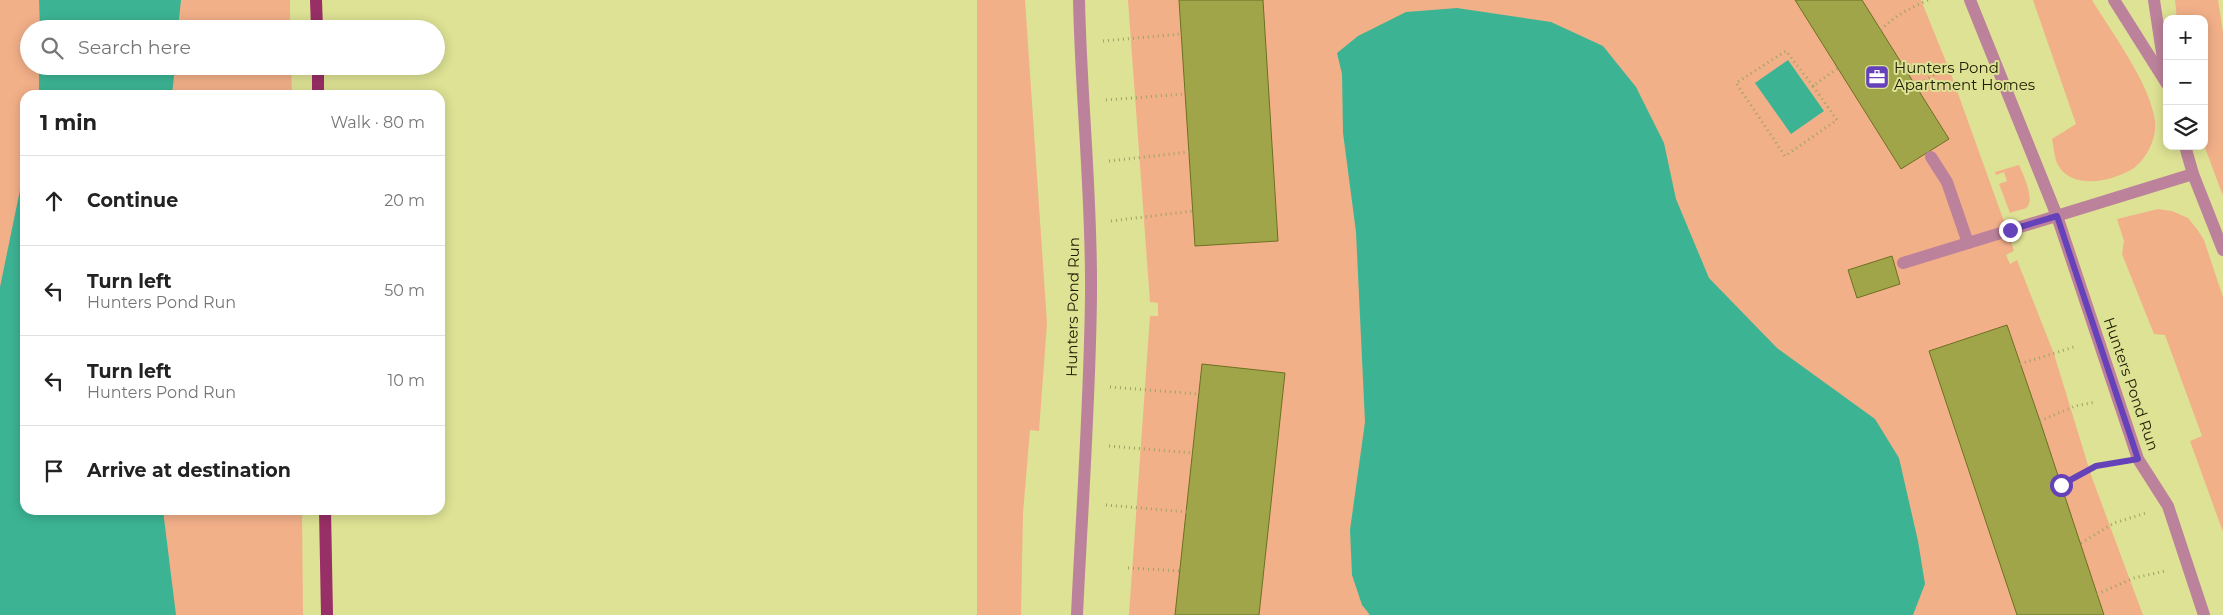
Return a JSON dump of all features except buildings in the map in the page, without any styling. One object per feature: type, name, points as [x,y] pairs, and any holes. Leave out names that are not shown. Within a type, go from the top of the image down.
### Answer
[{"type":"main road","points":[[316,0],[317,20]]},
{"type":"main road","points":[[318,75],[318,90]]},
{"type":"main road","points":[[325,515],[326,615]]},
{"type":"lane","name":"Hunters Pond Run","points":[[1077,615],[1084,504],[1091,294],[1090,224],[1078,0]]},
{"type":"lane","name":"Hunters Pond Run","points":[[1970,0],[2057,216],[2138,459],[2168,506],[2204,615]]},
{"type":"lane","points":[[2114,0],[2163,77]]},
{"type":"lane","points":[[2154,0],[2163,60]]},
{"type":"lane","points":[[2186,150],[2193,174],[2223,250]]},
{"type":"lane","points":[[1931,157],[1947,182],[1968,243]]},
{"type":"lane","points":[[1903,263],[2193,174]]},
{"type":"path","points":[[1881,30],[1910,7],[1928,0]]},
{"type":"path","points":[[1080,42],[1181,34]]},
{"type":"path","points":[[1786,51],[1813,86],[1836,120],[1785,156],[1736,83],[1786,51]]},
{"type":"path","points":[[1916,86],[1940,71],[1954,67]]},
{"type":"path","points":[[1813,86],[1838,68]]},
{"type":"path","points":[[1083,103],[1185,94]]},
{"type":"path","points":[[1086,163],[1189,152]]},
{"type":"path","points":[[1090,224],[1193,211]]},
{"type":"path","points":[[2020,364],[2098,340]]},
{"type":"path","points":[[1088,386],[1199,394]]},
{"type":"path","points":[[2040,421],[2075,406],[2117,398]]},
{"type":"path","points":[[1086,445],[1193,453]]},
{"type":"path","points":[[2061,485],[2096,466],[2138,459]]},
{"type":"path","points":[[1084,504],[1187,512]]},
{"type":"path","points":[[2081,542],[2114,523],[2168,506]]},
{"type":"path","points":[[2097,594],[2134,578],[2188,566]]},
{"type":"path","points":[[1128,568],[1180,571]]},
{"type":"shaded area","points":[[0,0],[290,0],[290,20],[20,20],[20,75],[291,75],[292,90],[20,90],[20,515],[302,515],[303,615],[0,615]]},
{"type":"shaded area","points":[[977,0],[1025,0],[1047,323],[1039,431],[1030,430],[1023,513],[1021,615],[977,615]]},
{"type":"shaded area","points":[[1128,0],[1921,0],[1951,74],[2010,238],[2014,251],[2006,255],[2010,264],[2017,260],[2054,354],[2091,475],[2143,615],[1129,615],[1150,316],[1158,316],[1158,303],[1150,302]]},
{"type":"shaded area","points":[[2033,0],[2092,0],[2138,75],[2152,106],[2155,127],[2153,141],[2147,153],[2139,164],[2126,173],[2105,180],[2083,181],[2064,173],[2058,165],[2052,139],[2076,124]]},
{"type":"shaded area","points":[[2175,0],[2218,0],[2223,32],[2223,196],[2206,150],[2208,150],[2208,15],[2177,15]]},
{"type":"shaded area","points":[[2019,165],[2028,187],[2030,200],[2026,208],[2010,213],[1999,184],[2007,181],[2004,172],[1996,175],[1995,172]]},
{"type":"shaded area","points":[[2158,209],[2172,211],[2188,218],[2197,229],[2204,240],[2223,297],[2223,532],[2190,441],[2202,436],[2165,335],[2154,334],[2122,254],[2124,241],[2117,219]]},
{"type":"water","points":[[39,0],[181,0],[179,20],[40,20]]},
{"type":"water","points":[[1457,8],[1551,22],[1603,46],[1636,87],[1664,143],[1676,199],[1709,278],[1777,348],[1875,419],[1899,458],[1918,541],[1925,584],[1913,615],[1370,615],[1362,605],[1352,575],[1350,530],[1365,422],[1356,232],[1343,133],[1342,74],[1337,53],[1358,36],[1406,12]]},
{"type":"water","points":[[1788,60],[1824,111],[1791,134],[1755,83]]},
{"type":"water","points":[[39,75],[174,75],[173,90],[39,90]]},
{"type":"water","points":[[20,190],[20,515],[164,515],[176,615],[0,615],[0,287]]},
{"type":"place","name":"Hunters Pond Apartment Homes","points":[[1877,77]]},
{"type":"route","points":[[2010,230],[2057,216],[2138,459],[2096,466],[2061,485]]}]
